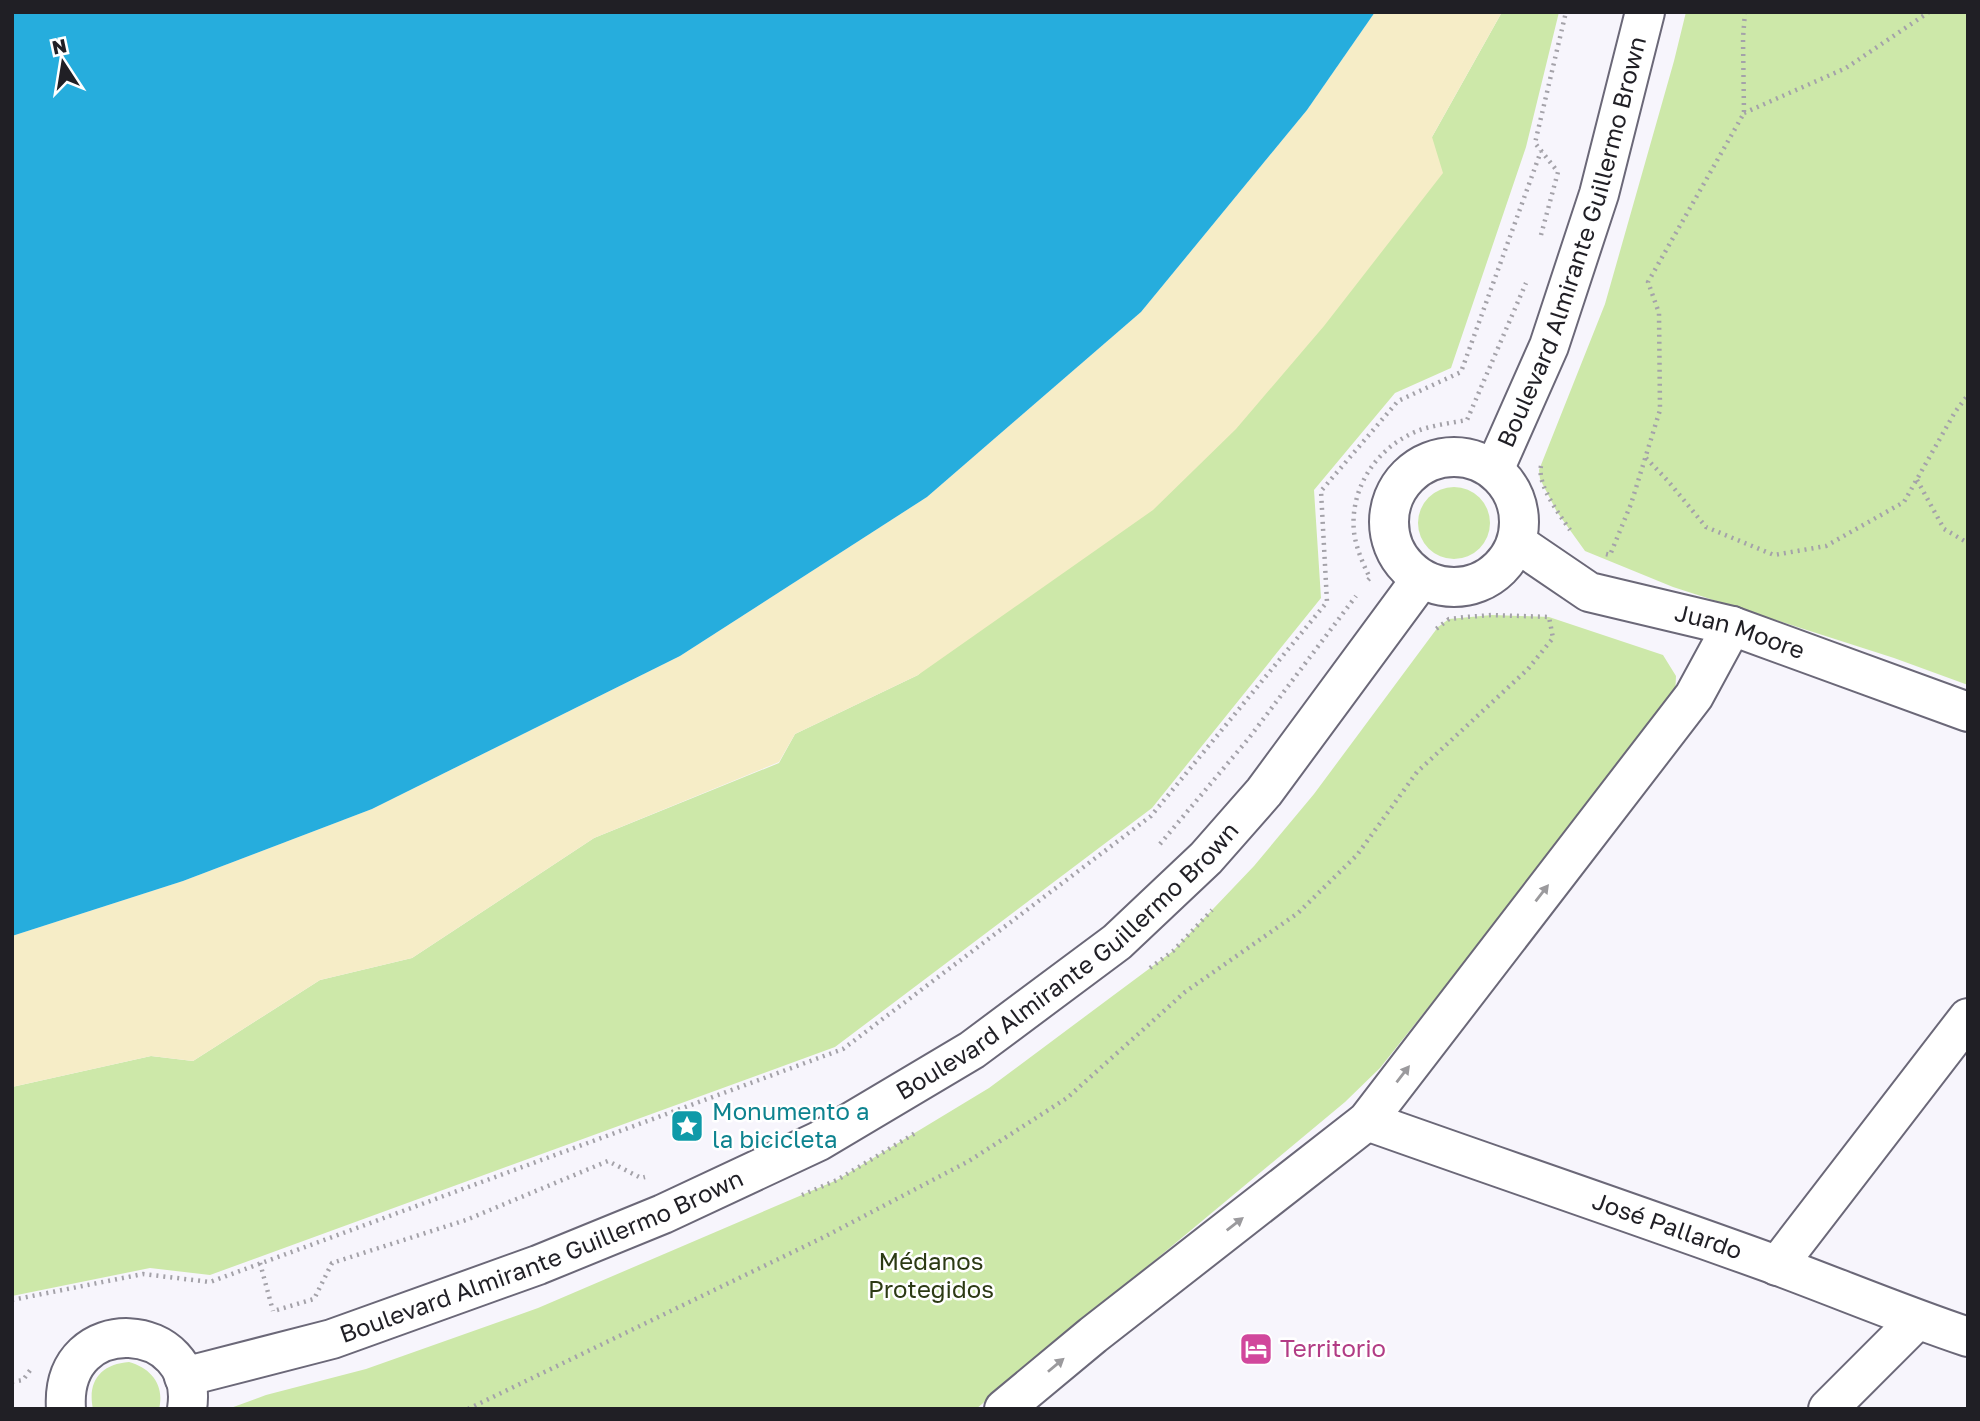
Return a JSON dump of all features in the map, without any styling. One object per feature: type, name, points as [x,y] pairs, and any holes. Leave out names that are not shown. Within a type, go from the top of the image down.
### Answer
[{"type":"street","name":"Boulevard Almirante Guillermo Brown","points":[[1494,470],[1549,346],[1599,194],[1645,12]]},
{"type":"street","name":"Boulevard Almirante Guillermo Brown","points":[[66,1409],[65,1393],[70,1374],[81,1357],[96,1345],[114,1338],[134,1337],[152,1342],[169,1353],[181,1369],[186,1393],[538,1265],[650,1219],[819,1141],[972,1050],[1117,942],[1206,858],[1264,792],[1421,579],[1405,565],[1394,548],[1389,527],[1390,505],[1399,486],[1414,470],[1433,460],[1454,456],[1475,459],[1494,470],[1508,484],[1517,502],[1520,523],[1517,543]]},
{"type":"street","points":[[1421,579],[1439,586],[1458,587],[1477,583],[1493,575],[1507,561],[1517,543]]},
{"type":"street","name":"Juan Moore","points":[[1517,543],[1589,592],[1732,626],[1968,712]]},
{"type":"street","points":[[1004,1409],[1093,1335],[1367,1121],[1694,696],[1732,626]]},
{"type":"street","points":[[1777,1266],[1968,1018]]},
{"type":"street","name":"José Pallardo","points":[[1367,1121],[1777,1266],[1968,1337]]},
{"type":"street","points":[[1828,1409],[1917,1320]]},
{"type":"path","points":[[1541,237],[1558,172],[1535,144],[1566,12]]},
{"type":"path","points":[[1597,553],[1610,555],[1631,504],[1660,410],[1659,313],[1648,282],[1744,113],[1745,12]]},
{"type":"path","points":[[1744,113],[1846,68],[1929,12]]},
{"type":"path","points":[[12,1300],[143,1274],[210,1282],[843,1049],[1152,816],[1327,602],[1321,491],[1398,401],[1461,372],[1541,151]]},
{"type":"path","points":[[1364,586],[1370,578],[1360,557],[1354,533],[1354,513],[1361,486],[1370,467],[1386,450],[1405,436],[1433,426],[1467,420],[1529,276]]},
{"type":"path","points":[[1645,458],[1706,527],[1774,555],[1826,546],[1904,502],[1968,394]]},
{"type":"path","points":[[1917,480],[1944,528],[1968,543]]},
{"type":"path","points":[[1157,848],[1249,738],[1358,593]]},
{"type":"path","points":[[468,1409],[824,1237],[969,1161],[1067,1098],[1185,992],[1298,914],[1357,855],[1417,772],[1528,669],[1553,638],[1549,617]]},
{"type":"path","points":[[263,1313],[314,1299],[332,1263],[466,1220],[608,1161],[641,1178],[654,1173]]},
{"type":"path","points":[[260,1263],[274,1311]]},
{"type":"path","points":[[12,1382],[23,1380],[34,1363]]},
{"type":"green space","points":[[1502,12],[1559,12],[1526,147],[1451,368],[1395,393],[1314,490],[1321,598],[1152,808],[835,1047],[210,1275],[150,1268],[12,1296],[12,1087],[151,1056],[193,1061],[320,980],[412,958],[594,838],[779,763],[795,734],[918,675],[1432,137]]},
{"type":"green space","points":[[1686,12],[1968,12],[1968,685],[1894,658],[1673,587],[1585,551],[1557,512],[1540,479],[1539,470],[1605,304]]},
{"type":"green space","points":[[1461,487],[1480,497],[1488,509],[1488,537],[1480,549],[1468,557],[1447,559],[1428,549],[1420,537],[1418,516],[1428,497],[1440,489]]},
{"type":"green space","name":"Médanos Protegidos","points":[[1492,615],[1549,617],[1663,655],[1676,676],[1675,697],[1380,1068],[1345,1102],[976,1409],[228,1409],[266,1395],[366,1369],[538,1308],[837,1180],[989,1088],[1173,951],[1254,866],[1314,794],[1438,627],[1449,619]]},
{"type":"green space","points":[[129,1362],[144,1368],[155,1379],[160,1392],[159,1409],[93,1409],[92,1390],[98,1376],[111,1366]]},
{"type":"sand","points":[[1375,12],[1502,12],[1432,137],[1443,173],[1324,326],[1236,429],[1153,510],[918,675],[795,734],[779,762],[594,838],[412,958],[320,980],[193,1061],[151,1056],[12,1087],[12,936],[183,881],[372,809],[680,656],[927,497],[1141,312],[1307,110]]},
{"type":"water","points":[[12,12],[1375,12],[1307,110],[1141,312],[927,497],[680,656],[372,809],[183,881],[12,936]]},
{"type":"place","name":"Monumento a la bicicleta","points":[[687,1126]]},
{"type":"place","name":"Territorio","points":[[1256,1349]]}]
